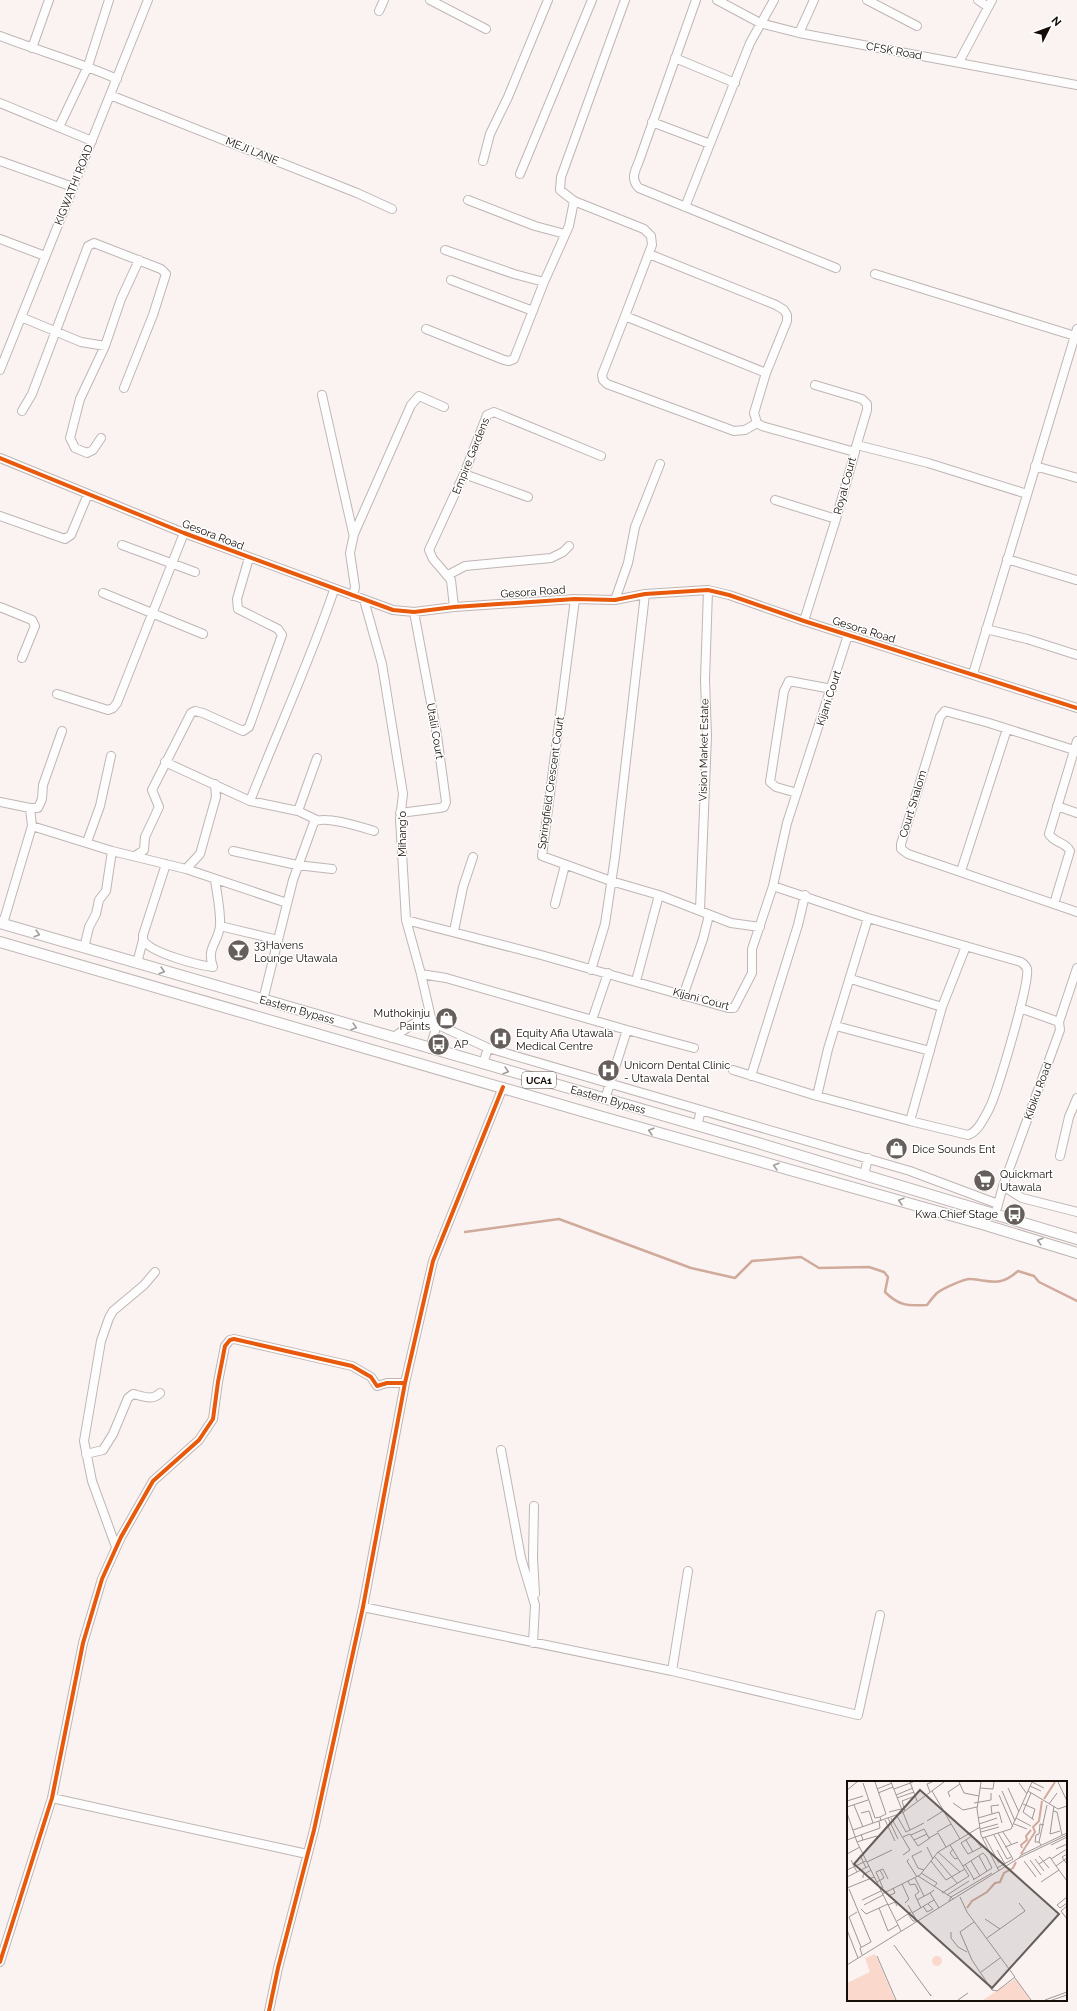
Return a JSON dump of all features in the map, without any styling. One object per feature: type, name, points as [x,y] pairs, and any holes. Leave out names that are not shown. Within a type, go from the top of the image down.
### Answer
[{"type":"main road","name":"Eastern Bypass","points":[[1,920],[84,948],[748,1140],[1077,1239]]},
{"type":"main road","name":"Eastern Bypass","points":[[0,942],[1077,1252]]},
{"type":"main road","points":[[744,1157],[748,1140]]},
{"type":"street","points":[[32,48],[49,0]]},
{"type":"street","points":[[59,127],[88,66],[109,0]]},
{"type":"street","name":"KIGWATHI ROAD","points":[[0,370],[148,0]]},
{"type":"street","points":[[379,11],[384,0]]},
{"type":"street","points":[[430,0],[486,29]]},
{"type":"street","points":[[483,161],[490,134],[508,97],[548,0]]},
{"type":"street","points":[[520,174],[592,0]]},
{"type":"street","points":[[625,0],[561,177],[560,190],[574,201],[644,229],[651,236],[652,245],[602,375],[603,380],[607,384],[734,431],[745,430],[757,423],[754,413],[766,373],[787,320],[787,315],[784,310],[760,297],[649,254]]},
{"type":"street","points":[[696,0],[633,178],[635,184],[639,188],[836,268]]},
{"type":"street","name":"CFSK Road","points":[[717,0],[760,23],[799,33],[1077,85]]},
{"type":"street","points":[[685,207],[750,43],[774,0]]},
{"type":"street","points":[[799,33],[814,0]]},
{"type":"street","points":[[867,0],[917,26]]},
{"type":"street","points":[[959,62],[990,4],[978,0]]},
{"type":"street","points":[[0,36],[88,66],[117,79]]},
{"type":"street","points":[[675,58],[735,83]]},
{"type":"street","name":"MEJI LANE","points":[[110,95],[392,208]]},
{"type":"street","points":[[0,103],[92,141]]},
{"type":"street","points":[[652,122],[710,144]]},
{"type":"street","points":[[0,161],[73,187]]},
{"type":"street","points":[[468,200],[535,226],[565,234]]},
{"type":"street","points":[[426,329],[509,361],[516,355],[532,311],[565,234],[574,201]]},
{"type":"street","points":[[0,238],[45,256]]},
{"type":"street","points":[[22,411],[32,394],[88,246],[94,243],[161,269],[166,278],[124,388]]},
{"type":"street","points":[[445,250],[514,274],[544,282]]},
{"type":"street","points":[[101,438],[93,450],[87,453],[75,448],[70,438],[80,399],[104,346],[121,299],[139,260]]},
{"type":"street","points":[[875,274],[1076,333],[973,674]]},
{"type":"street","points":[[451,280],[532,311]]},
{"type":"street","points":[[625,316],[766,373]]},
{"type":"street","points":[[21,317],[82,342],[104,346]]},
{"type":"street","points":[[815,385],[862,399],[867,404],[867,410],[856,449],[928,463],[1027,494]]},
{"type":"street","points":[[322,395],[354,534]]},
{"type":"street","points":[[353,596],[355,587],[350,553],[354,534],[415,398],[418,396],[444,407]]},
{"type":"street","name":"Empire Gardens","points":[[448,575],[432,559],[429,550],[464,474],[487,415],[491,412],[601,456]]},
{"type":"street","name":"Royal Court","points":[[757,423],[856,449],[804,621]]},
{"type":"street","name":"Gesora Road","points":[[0,458],[184,533],[334,590],[393,610],[414,612],[454,607],[575,598],[615,600],[646,594],[708,590],[729,595],[804,621],[1077,708]]},
{"type":"street","points":[[615,600],[628,563],[635,527],[660,464]]},
{"type":"street","points":[[1035,466],[1077,478]]},
{"type":"street","points":[[464,474],[528,497]]},
{"type":"street","points":[[0,516],[65,539],[71,535],[88,494]]},
{"type":"street","points":[[775,500],[836,519]]},
{"type":"street","points":[[57,694],[96,708],[108,710],[113,708],[117,703],[184,533]]},
{"type":"street","points":[[122,545],[195,572]]},
{"type":"street","points":[[454,607],[448,575],[465,566],[551,558],[563,552],[569,546]]},
{"type":"street","points":[[135,856],[144,850],[145,837],[159,807],[152,790],[191,713],[195,711],[203,712],[244,730],[249,727],[282,635],[278,629],[241,613],[238,609],[237,599],[249,558]]},
{"type":"street","points":[[1007,559],[1076,580]]},
{"type":"street","points":[[250,800],[277,733],[313,651],[334,590]]},
{"type":"street","name":"Vision Market Estate","points":[[700,910],[703,793],[707,736],[705,680],[708,590]]},
{"type":"street","points":[[103,593],[203,634]]},
{"type":"street","points":[[591,970],[605,924],[615,857],[646,594]]},
{"type":"street","name":"Springfield Crescent Court","points":[[575,598],[542,854],[544,858],[611,881],[659,895],[730,923],[760,927]]},
{"type":"street","name":"Mihang'o","points":[[364,600],[382,664],[403,794],[400,813],[406,920],[435,1031],[430,1049]]},
{"type":"street","points":[[0,607],[32,620],[35,626],[22,658]]},
{"type":"street","name":"Utalii Court","points":[[400,813],[444,807],[446,802],[437,735],[414,612]]},
{"type":"street","points":[[986,629],[1027,639],[1077,655]]},
{"type":"street","name":"Kijani Court","points":[[406,920],[454,931],[591,970],[608,973],[683,996],[728,1008],[734,1008],[752,973],[752,950],[773,886],[787,823],[832,689],[848,635]]},
{"type":"street","points":[[797,793],[776,787],[770,782],[784,691],[789,682],[832,689]]},
{"type":"street","name":"Court Shalom","points":[[1074,750],[947,711],[942,712],[901,844],[901,849],[908,854],[962,871],[1077,912]]},
{"type":"street","points":[[962,871],[1007,729]]},
{"type":"street","points":[[0,802],[30,808],[38,808],[42,799],[43,784],[62,731]]},
{"type":"street","points":[[1054,904],[1070,852],[1065,845],[1054,840],[1049,834],[1077,741]]},
{"type":"street","points":[[87,842],[100,806],[111,756]]},
{"type":"street","points":[[298,811],[317,758]]},
{"type":"street","points":[[165,762],[250,800],[298,811],[317,820],[347,823],[374,831]]},
{"type":"street","points":[[186,869],[200,854],[216,797],[215,784]]},
{"type":"street","points":[[1058,806],[1077,813]]},
{"type":"street","points":[[1,920],[32,826],[30,808]]},
{"type":"street","points":[[263,1000],[287,903],[298,866],[312,827],[317,820]]},
{"type":"street","points":[[32,826],[112,851],[186,869],[287,903]]},
{"type":"street","points":[[84,948],[89,927],[96,914],[100,900],[106,891],[112,851]]},
{"type":"street","points":[[233,851],[298,866],[332,870]]},
{"type":"street","points":[[454,931],[463,887],[473,857]]},
{"type":"street","points":[[137,963],[143,935],[166,864]]},
{"type":"street","points":[[555,904],[564,865]]},
{"type":"street","points":[[143,940],[150,947],[200,965],[213,967],[210,952],[220,926],[215,880]]},
{"type":"street","points":[[733,1070],[817,1096],[964,1135],[975,1131],[989,1108],[1003,1070],[1020,1008],[1027,972],[1025,964],[868,918],[805,895],[773,886]]},
{"type":"street","points":[[636,981],[659,895]]},
{"type":"street","points":[[751,1076],[798,925],[805,895]]},
{"type":"street","points":[[683,996],[703,939],[709,915]]},
{"type":"street","points":[[817,1096],[868,918]]},
{"type":"street","points":[[220,926],[278,940]]},
{"type":"street","points":[[910,1121],[942,1007],[966,946]]},
{"type":"street","name":"Kibiku Road","points":[[995,1214],[1003,1186],[1060,1030],[1060,1022],[1077,968]]},
{"type":"street","points":[[592,1020],[608,973]]},
{"type":"street","points":[[421,974],[446,978],[694,1048]]},
{"type":"street","points":[[851,979],[942,1007]]},
{"type":"street","points":[[1020,1008],[1060,1022]]},
{"type":"street","points":[[392,1038],[416,1022],[432,1022],[488,1048],[610,1082],[868,1158],[910,1171],[998,1204]]},
{"type":"street","points":[[836,1026],[930,1051]]},
{"type":"street","points":[[605,1099],[627,1030]]},
{"type":"street","points":[[483,1064],[488,1048]]},
{"type":"street","points":[[269,2011],[278,1968],[314,1830],[363,1607],[405,1383],[433,1261],[503,1087]]},
{"type":"street","points":[[1060,1156],[1069,1117],[1077,1098]]},
{"type":"street","points":[[697,1126],[701,1110]]},
{"type":"street","points":[[864,1175],[868,1158]]},
{"type":"street","points":[[1003,1186],[1022,1198],[1077,1212]]},
{"type":"street","points":[[116,1547],[92,1481],[84,1441],[101,1340],[109,1318],[113,1311],[144,1285],[155,1272]]},
{"type":"street","points":[[0,1962],[52,1798],[83,1643],[102,1579],[133,1514],[153,1481],[199,1440],[213,1419],[218,1382],[224,1361],[225,1346],[230,1340],[234,1339],[352,1366],[371,1377],[377,1386],[387,1383],[405,1383]]},
{"type":"street","points":[[86,1454],[102,1450],[113,1434],[128,1398],[133,1394],[150,1398],[157,1396],[160,1393]]},
{"type":"street","points":[[501,1450],[521,1558],[535,1605]]},
{"type":"street","points":[[533,1643],[535,1605],[534,1506]]},
{"type":"street","points":[[672,1671],[688,1571]]},
{"type":"street","points":[[363,1607],[672,1671],[858,1715],[880,1615]]},
{"type":"street","points":[[52,1798],[307,1854]]},
{"type":"waterway","points":[[465,1232],[559,1219],[691,1268],[735,1278],[752,1261],[801,1257],[819,1268],[869,1267],[884,1272],[888,1277],[885,1292],[890,1297],[899,1303],[909,1305],[927,1305],[937,1293],[959,1282],[968,1279],[996,1282],[1006,1279],[1018,1271],[1034,1276],[1039,1282],[1077,1301]]},
{"type":"cycle path","points":[[0,458],[184,533],[393,610],[414,612],[454,607],[575,599],[615,600],[645,594],[708,590],[729,595],[804,621],[1077,708]]},
{"type":"cycle path","points":[[269,2011],[278,1968],[314,1830],[363,1607],[405,1383],[433,1261],[503,1087]]},
{"type":"cycle path","points":[[0,1962],[52,1798],[83,1643],[102,1579],[121,1537],[153,1481],[199,1440],[213,1419],[225,1346],[230,1340],[234,1339],[352,1366],[371,1377],[377,1386],[387,1383],[405,1383]]},
{"type":"place","name":"33Havens Lounge Utawala","points":[[239,951]]},
{"type":"place","name":"Muthokinju Paints","points":[[446,1019]]},
{"type":"place","name":"Equity Afia Utawala Medical Centre","points":[[500,1039]]},
{"type":"place","name":"AP","points":[[439,1044]]},
{"type":"place","name":"Unicorn Dental Clinic - Utawala Dental","points":[[608,1071]]},
{"type":"place","name":"Dice Sounds Ent","points":[[896,1149]]},
{"type":"place","name":"Quickmart Utawala","points":[[985,1180]]},
{"type":"place","name":"Kwa Chief Stage","points":[[1014,1214]]}]
